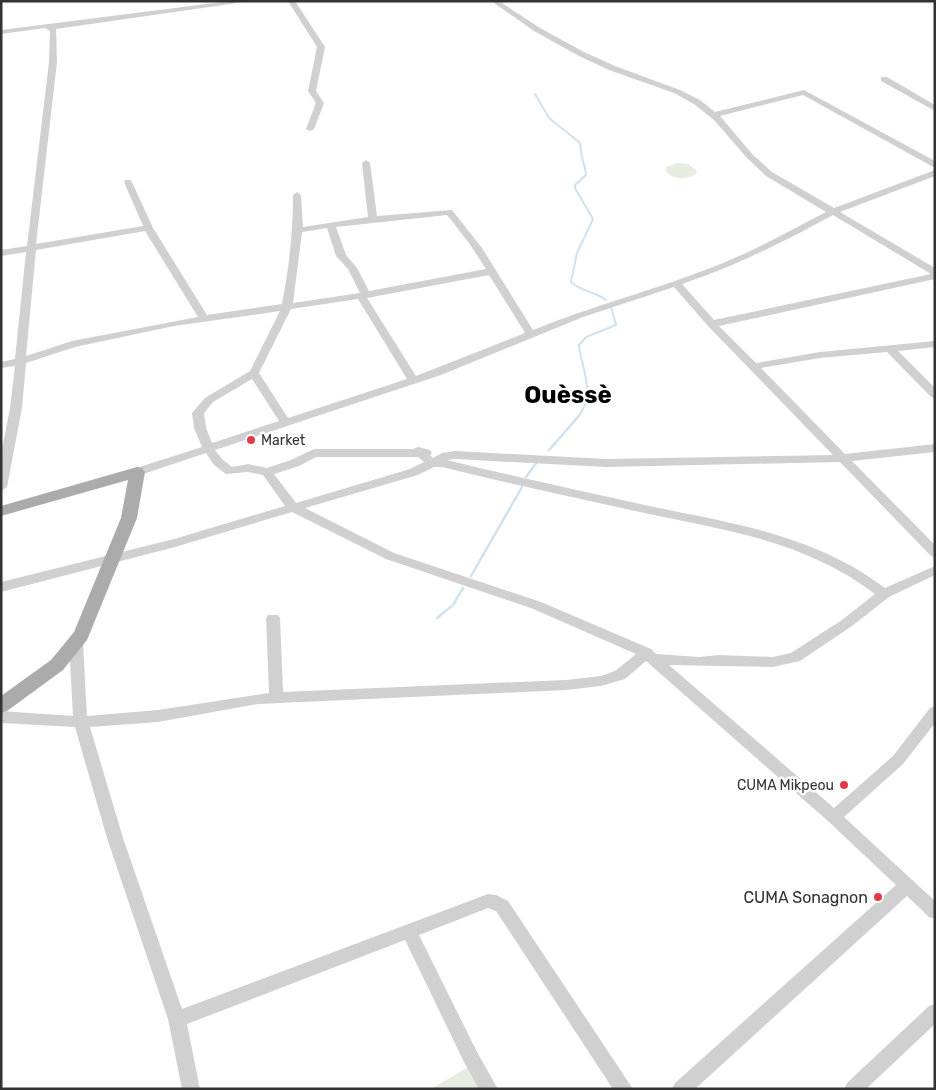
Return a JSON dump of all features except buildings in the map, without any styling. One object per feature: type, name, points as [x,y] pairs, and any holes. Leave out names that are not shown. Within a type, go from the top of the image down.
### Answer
[{"type":"main road","points":[[1,512],[136,472],[129,518],[86,626],[76,643],[56,666],[1,706]]},
{"type":"street","points":[[1,32],[248,1]]},
{"type":"street","points":[[291,1],[321,47],[312,92],[320,103],[310,129]]},
{"type":"street","points":[[494,1],[553,40],[612,68],[676,91],[699,103],[715,115],[764,170],[935,272]]},
{"type":"street","points":[[1,487],[16,408],[38,179],[53,62],[54,31],[52,27]]},
{"type":"street","points":[[884,79],[935,109]]},
{"type":"street","points":[[715,115],[804,92],[935,165]]},
{"type":"street","points":[[366,163],[373,219]]},
{"type":"street","points":[[136,472],[209,450],[414,381],[609,304],[732,263],[832,212],[935,173]]},
{"type":"street","points":[[128,182],[148,228],[202,317]]},
{"type":"street","points":[[297,196],[298,230],[287,307],[254,373],[209,400],[200,408],[197,419],[209,450],[227,470],[248,468],[267,472],[295,463],[314,453],[418,451],[446,456],[606,463],[843,458],[935,448]]},
{"type":"street","points":[[298,230],[373,219],[449,212],[465,231],[492,271],[514,312],[531,334]]},
{"type":"street","points":[[331,225],[341,256],[352,268],[363,296],[414,381]]},
{"type":"street","points":[[1,253],[32,246],[148,228]]},
{"type":"street","points":[[1,365],[19,362],[72,344],[202,317],[363,296],[492,271]]},
{"type":"street","points":[[712,324],[935,276]]},
{"type":"street","points":[[676,283],[712,324],[935,554]]},
{"type":"street","points":[[754,366],[820,355],[935,344]]},
{"type":"street","points":[[889,348],[935,395]]},
{"type":"street","points":[[254,373],[286,424]]},
{"type":"street","points":[[921,450],[935,459]]},
{"type":"street","points":[[418,451],[432,463],[442,463],[780,539],[844,566],[868,580],[884,594]]},
{"type":"street","points":[[1,587],[175,543],[414,472],[446,456]]},
{"type":"street","points":[[267,472],[292,507],[390,556],[536,605],[650,656],[698,662],[782,661],[808,650],[884,594],[935,570]]},
{"type":"street","points":[[273,618],[276,698]]},
{"type":"street","points":[[76,643],[78,710],[81,722],[115,838],[177,1019],[191,1089]]},
{"type":"street","points":[[1,717],[81,722],[158,716],[258,699],[566,685],[602,681],[620,674],[650,656]]},
{"type":"street","points":[[650,656],[716,716],[736,731],[834,817],[935,912]]},
{"type":"street","points":[[834,817],[898,760],[935,712]]},
{"type":"street","points":[[681,1089],[906,886]]},
{"type":"street","points":[[177,1019],[408,930],[488,901],[496,902],[502,906],[624,1089]]},
{"type":"street","points":[[408,930],[471,1058],[489,1089]]},
{"type":"street","points":[[852,1089],[935,1012]]},
{"type":"shaded area","points":[[677,163],[688,164],[697,171],[696,174],[684,178],[672,176],[666,171],[666,167]]},
{"type":"shaded area","points":[[470,1066],[483,1089],[431,1089]]},
{"type":"waterway","points":[[535,94],[549,118],[580,143],[586,175],[575,185],[575,188],[593,219],[577,253],[571,282],[579,288],[606,300]]},
{"type":"waterway","points":[[577,418],[583,409],[587,392],[587,383],[579,345],[586,337],[616,325],[611,307]]},
{"type":"waterway","points":[[549,450],[578,417]]},
{"type":"waterway","points":[[526,477],[537,462]]},
{"type":"waterway","points":[[471,576],[522,487]]},
{"type":"waterway","points":[[437,618],[453,605],[463,588]]},
{"type":"place","name":"Market","points":[[251,440]]},
{"type":"place","name":"CUMA Mikpeou","points":[[844,785]]},
{"type":"place","name":"CUMA Sonagnon","points":[[878,897]]},
{"type":"district","name":"Ouèssè","points":[[568,395]]}]
